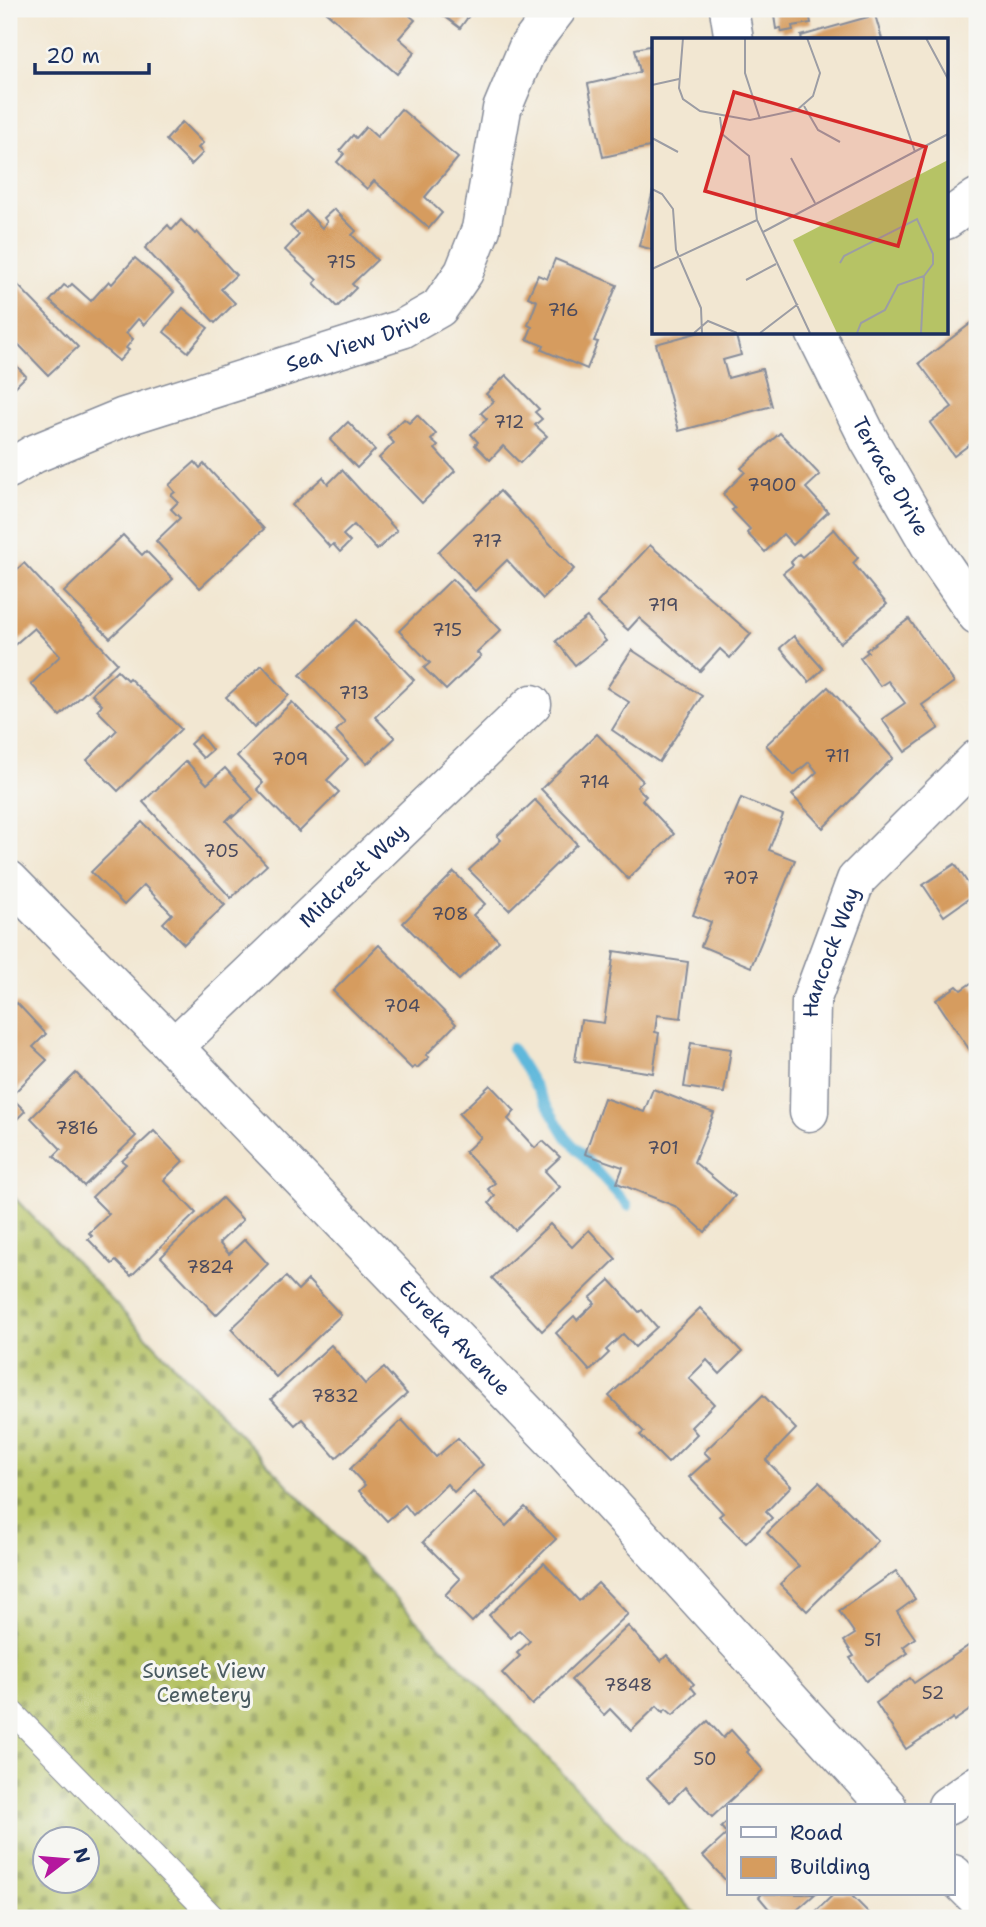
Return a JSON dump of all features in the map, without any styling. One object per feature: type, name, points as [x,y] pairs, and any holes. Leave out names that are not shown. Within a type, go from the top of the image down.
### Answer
[{"type":"street","name":"Sea View Drive","points":[[9,469],[34,454],[124,417],[402,330],[439,308],[464,272],[481,229],[502,109],[528,47],[557,9]]},
{"type":"street","points":[[729,9],[734,38]]},
{"type":"street","points":[[948,219],[977,198]]},
{"type":"street","name":"Terrace Drive","points":[[816,334],[869,440],[935,554],[977,615]]},
{"type":"street","name":"Midcrest Way","points":[[174,1047],[532,704]]},
{"type":"street","name":"Hancock Way","points":[[809,1112],[811,1000],[856,880],[977,759]]},
{"type":"street","name":"Eureka Avenue","points":[[9,880],[554,1441],[885,1804]]},
{"type":"street","points":[[950,1804],[977,1785]]},
{"type":"street","points":[[954,1875],[977,1898]]},
{"type":"lane","points":[[9,1709],[214,1918]]},
{"type":"green space","name":"Sunset View Cemetery","points":[[9,1192],[700,1918],[9,1918]]},
{"type":"building","points":[[402,9],[415,20],[399,38],[415,52],[397,74],[325,11]]},
{"type":"building","points":[[435,9],[478,9],[473,15],[471,13],[460,28]]},
{"type":"building","points":[[773,9],[808,9],[811,23],[792,26],[793,30],[782,32],[781,28],[776,29]]},
{"type":"building","points":[[875,15],[882,38],[802,38]]},
{"type":"building","points":[[652,45],[652,146],[603,157],[588,84],[640,72],[635,49]]},
{"type":"building","points":[[401,109],[458,158],[425,197],[442,213],[429,228],[374,181],[367,189],[337,162],[344,154],[340,150],[353,135],[356,138],[366,127],[377,137]]},
{"type":"building","points":[[182,122],[203,143],[198,148],[203,153],[191,165],[166,140]]},
{"type":"building","points":[[652,195],[652,249],[639,246]]},
{"type":"building","points":[[334,209],[356,231],[352,235],[377,260],[352,284],[356,288],[337,307],[314,283],[317,280],[285,250],[299,235],[290,226],[306,211],[322,228],[327,222],[324,218]]},
{"type":"building","points":[[181,220],[195,234],[197,232],[236,275],[221,289],[235,303],[215,323],[145,248],[168,225],[172,230]]},
{"type":"building","points":[[135,258],[174,292],[144,325],[138,319],[126,333],[133,339],[126,348],[129,350],[119,361],[50,301],[64,285],[68,288],[72,284],[91,301],[109,281],[112,284]]},
{"type":"building","points":[[555,259],[617,285],[594,341],[598,342],[587,369],[542,350],[544,346],[527,339],[532,327],[528,325],[537,301],[528,297],[538,275],[547,279]]},
{"type":"building","points":[[9,276],[78,347],[48,375],[19,345],[9,355]]},
{"type":"building","points":[[183,308],[208,328],[188,352],[164,332]]},
{"type":"building","points":[[974,321],[977,326],[977,439],[954,456],[930,423],[952,407],[919,363]]},
{"type":"building","points":[[693,334],[736,334],[741,355],[723,360],[728,378],[762,369],[772,406],[679,431],[656,344]]},
{"type":"building","points":[[9,358],[26,376],[9,393]]},
{"type":"building","points":[[506,375],[539,409],[535,412],[542,419],[535,425],[547,436],[520,463],[503,446],[490,460],[475,445],[478,442],[471,434],[487,419],[481,413],[494,401],[486,394]]},
{"type":"building","points":[[417,415],[436,434],[431,440],[438,446],[435,449],[455,471],[422,503],[379,458],[394,443],[387,435],[404,419],[409,423]]},
{"type":"building","points":[[348,422],[375,450],[357,468],[330,440]]},
{"type":"building","points":[[780,433],[820,475],[806,488],[828,512],[793,545],[783,534],[765,552],[747,533],[750,529],[732,510],[735,508],[723,494],[745,472],[741,468]]},
{"type":"building","points":[[195,462],[200,468],[204,464],[264,529],[200,588],[156,541],[180,518],[171,509],[178,502],[171,495],[175,492],[169,485]]},
{"type":"building","points":[[342,470],[397,531],[377,550],[354,525],[343,535],[350,542],[340,552],[333,544],[330,547],[292,505],[323,477],[328,484]]},
{"type":"building","points":[[500,491],[574,569],[543,599],[507,560],[475,591],[438,552]]},
{"type":"building","points":[[834,529],[858,558],[853,563],[887,604],[840,643],[783,573],[793,565],[791,562],[799,554],[802,557]]},
{"type":"building","points":[[123,535],[142,555],[146,551],[173,579],[110,638],[64,592]]},
{"type":"building","points":[[650,545],[751,634],[730,658],[720,649],[700,671],[639,618],[628,630],[597,603]]},
{"type":"building","points":[[24,563],[117,663],[60,716],[31,684],[60,656],[34,628],[12,647],[9,646],[9,577]]},
{"type":"building","points":[[452,579],[501,630],[477,653],[481,656],[446,690],[424,668],[430,663],[399,631]]},
{"type":"building","points":[[587,617],[606,641],[575,665],[556,641]]},
{"type":"building","points":[[909,619],[954,682],[922,705],[939,728],[905,752],[882,719],[905,703],[888,681],[880,686],[860,658],[868,652],[866,650]]},
{"type":"building","points":[[357,620],[414,680],[375,717],[395,738],[367,764],[336,731],[345,722],[300,675]]},
{"type":"building","points":[[794,636],[823,669],[809,682],[780,648]]},
{"type":"building","points":[[632,650],[702,696],[659,762],[612,730],[629,702],[607,688]]},
{"type":"building","points":[[262,665],[289,695],[254,728],[226,697]]},
{"type":"building","points":[[117,670],[127,680],[129,678],[181,729],[118,791],[87,760],[117,730],[97,710],[102,705],[92,694]]},
{"type":"building","points":[[828,687],[893,758],[823,828],[792,795],[817,772],[809,762],[794,775],[766,745]]},
{"type":"building","points":[[292,702],[348,759],[327,780],[339,792],[299,832],[257,789],[263,783],[237,756]]},
{"type":"building","points":[[597,734],[643,781],[637,787],[646,796],[642,800],[674,834],[628,879],[541,789]]},
{"type":"building","points":[[200,735],[212,750],[203,758],[190,744]]},
{"type":"building","points":[[186,761],[207,784],[225,768],[253,799],[226,821],[267,865],[231,898],[143,802]]},
{"type":"building","points":[[741,798],[783,815],[769,850],[795,860],[751,967],[701,946],[711,922],[693,915]]},
{"type":"building","points":[[535,800],[577,844],[509,910],[469,870],[501,840],[497,836]]},
{"type":"building","points":[[142,822],[225,905],[184,944],[163,923],[172,914],[144,885],[124,905],[91,872]]},
{"type":"building","points":[[955,864],[975,894],[944,916],[923,885]]},
{"type":"building","points":[[454,872],[485,904],[473,915],[499,941],[459,980],[403,923]]},
{"type":"building","points":[[379,945],[456,1024],[417,1068],[415,1066],[412,1069],[333,991]]},
{"type":"building","points":[[614,951],[688,962],[681,1018],[657,1015],[655,1032],[659,1033],[653,1073],[575,1061],[581,1020],[604,1023]]},
{"type":"building","points":[[971,983],[977,987],[977,1061],[936,1000],[957,986],[961,990]]},
{"type":"building","points":[[17,1003],[46,1034],[33,1047],[47,1060],[9,1098],[9,1011]]},
{"type":"building","points":[[691,1043],[731,1049],[724,1093],[684,1087]]},
{"type":"building","points":[[76,1073],[136,1136],[84,1186],[54,1156],[61,1149],[31,1118]]},
{"type":"building","points":[[490,1085],[515,1111],[508,1119],[535,1148],[543,1141],[560,1157],[545,1171],[560,1187],[515,1230],[489,1203],[495,1196],[488,1189],[495,1183],[465,1152],[481,1137],[459,1114]]},
{"type":"building","points":[[653,1089],[714,1113],[694,1162],[735,1196],[705,1232],[675,1206],[617,1183],[623,1167],[585,1154],[604,1098],[644,1112]]},
{"type":"building","points":[[13,1099],[25,1111],[9,1127],[9,1103]]},
{"type":"building","points":[[154,1131],[183,1161],[164,1180],[196,1213],[131,1276],[116,1261],[112,1264],[88,1239],[92,1236],[89,1233],[109,1214],[92,1197],[126,1164],[122,1161]]},
{"type":"building","points":[[222,1198],[243,1220],[219,1243],[229,1254],[245,1239],[268,1264],[216,1315],[161,1257]]},
{"type":"building","points":[[550,1224],[572,1247],[589,1230],[616,1259],[542,1331],[492,1278]]},
{"type":"building","points":[[286,1277],[298,1290],[308,1280],[341,1315],[276,1377],[231,1329]]},
{"type":"building","points":[[610,1280],[639,1312],[642,1310],[657,1327],[635,1347],[623,1334],[606,1350],[609,1353],[590,1371],[556,1333],[574,1316],[577,1320],[595,1303],[590,1298]]},
{"type":"building","points":[[700,1308],[742,1352],[720,1374],[707,1360],[689,1378],[714,1404],[691,1427],[697,1434],[668,1463],[640,1435],[644,1432],[609,1396]]},
{"type":"building","points":[[331,1345],[365,1384],[384,1368],[407,1394],[336,1458],[302,1419],[295,1425],[271,1399]]},
{"type":"building","points":[[763,1395],[796,1429],[766,1460],[791,1486],[766,1512],[772,1518],[746,1543],[719,1516],[723,1513],[689,1477],[710,1458],[704,1452]]},
{"type":"building","points":[[402,1420],[436,1457],[458,1438],[483,1465],[454,1492],[447,1484],[413,1515],[405,1505],[387,1521],[359,1491],[365,1485],[350,1469]]},
{"type":"building","points":[[819,1482],[878,1541],[807,1611],[780,1584],[799,1566],[767,1533]]},
{"type":"building","points":[[473,1492],[506,1526],[525,1507],[556,1539],[472,1622],[445,1595],[460,1579],[423,1542]]},
{"type":"building","points":[[544,1563],[579,1601],[598,1583],[628,1614],[532,1705],[502,1673],[520,1656],[517,1653],[530,1641],[519,1630],[511,1638],[489,1615]]},
{"type":"building","points":[[896,1571],[915,1599],[897,1612],[915,1638],[903,1647],[908,1653],[866,1681],[850,1658],[854,1656],[844,1641],[855,1634],[839,1611]]},
{"type":"building","points":[[628,1626],[661,1661],[667,1655],[694,1684],[691,1687],[696,1693],[673,1715],[666,1709],[663,1712],[657,1706],[631,1731],[610,1709],[604,1715],[571,1680]]},
{"type":"building","points":[[977,1640],[977,1705],[906,1749],[876,1703],[910,1678],[914,1683]]},
{"type":"building","points":[[708,1721],[723,1738],[731,1730],[763,1770],[712,1817],[685,1787],[670,1802],[647,1778]]},
{"type":"building","points":[[727,1822],[727,1834],[721,1827]]},
{"type":"building","points":[[727,1834],[727,1882],[703,1856]]},
{"type":"building","points":[[813,1896],[788,1918],[777,1910],[769,1909],[759,1897]]},
{"type":"building","points":[[832,1896],[852,1896],[874,1918],[809,1918]]},
{"type":"waterway","points":[[512,1048],[566,1137],[628,1206]]}]
